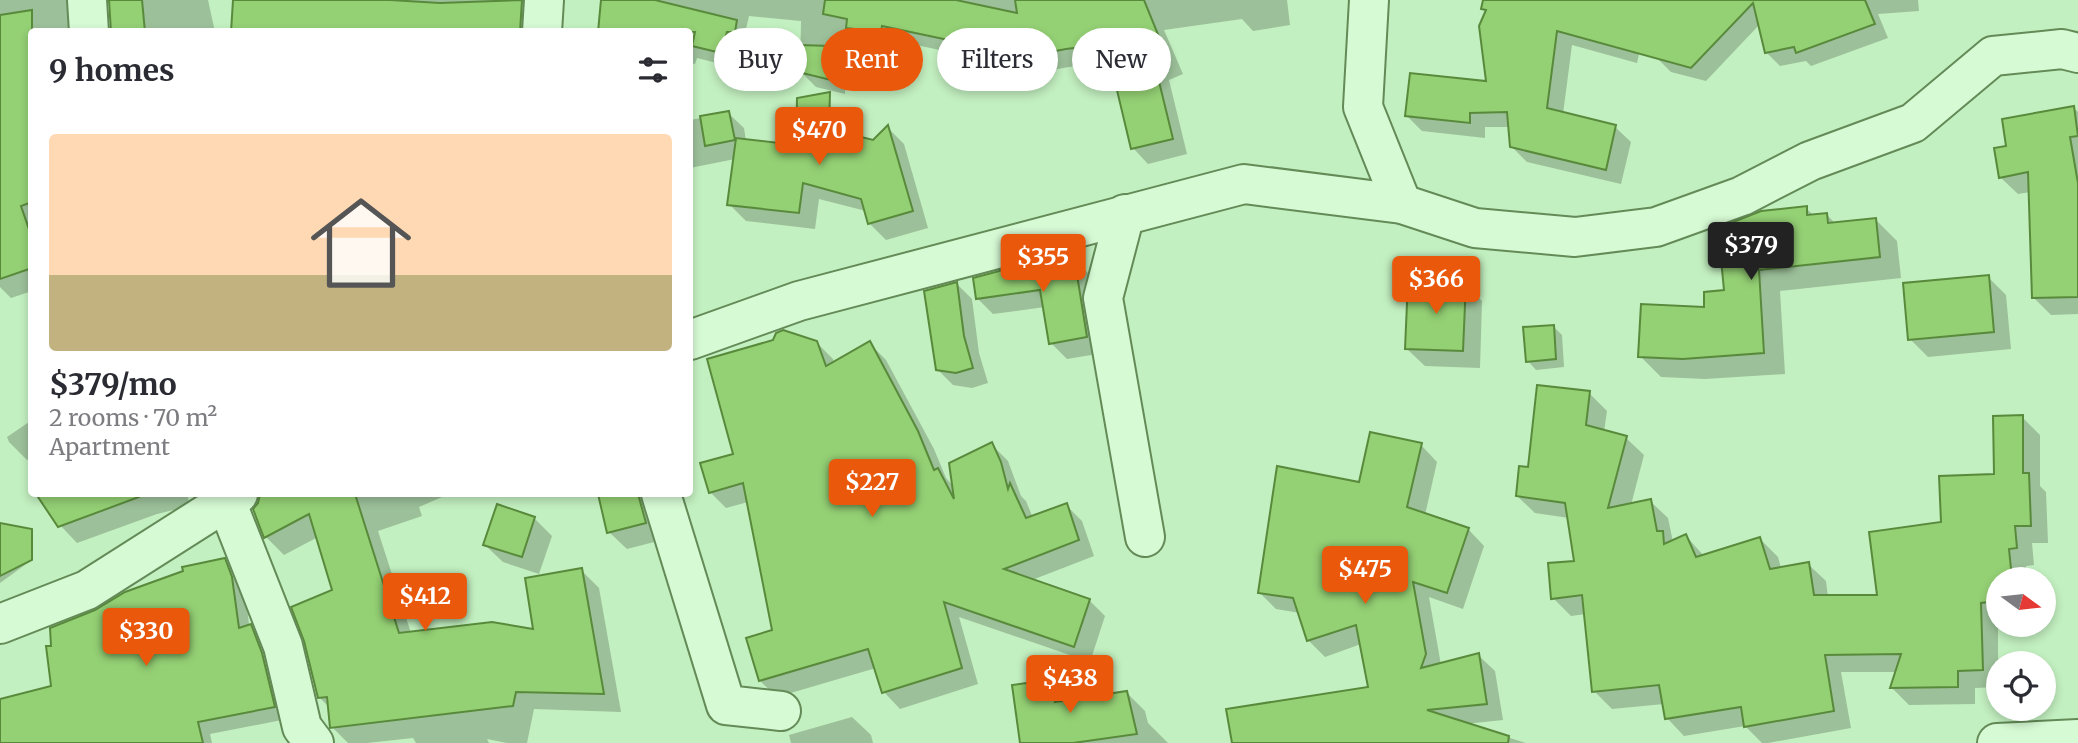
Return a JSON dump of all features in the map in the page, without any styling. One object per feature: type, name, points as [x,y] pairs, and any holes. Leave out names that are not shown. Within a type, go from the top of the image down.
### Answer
[{"type":"street","points":[[87,0],[89,28]]},
{"type":"street","points":[[542,28],[544,0]]},
{"type":"street","points":[[1369,0],[1363,107],[1402,204]]},
{"type":"street","points":[[693,339],[799,301],[1244,184],[1402,204],[1475,228],[1575,237],[1656,226],[1742,196],[1811,161],[1913,123],[1993,56],[2062,49],[2078,53]]},
{"type":"street","points":[[1125,214],[1103,298],[1145,537]]},
{"type":"street","points":[[0,624],[87,590],[232,497],[283,646],[302,727],[314,743]]},
{"type":"street","points":[[662,497],[726,705],[780,711]]},
{"type":"street","points":[[1997,743],[2078,739]]},
{"type":"building","points":[[109,0],[142,0],[145,28],[111,28]]},
{"type":"building","points":[[233,0],[390,0],[440,3],[522,0],[520,28],[231,28]]},
{"type":"building","points":[[601,0],[655,0],[737,20],[736,28],[714,28],[714,51],[693,46],[693,28],[598,28]]},
{"type":"building","points":[[825,0],[956,0],[1017,13],[1015,0],[1144,0],[1155,28],[1072,28],[1072,48],[1058,51],[1058,28],[937,28],[937,38],[923,35],[923,28],[846,28],[847,19],[823,14]]},
{"type":"building","points":[[1483,0],[1865,0],[1875,24],[1796,53],[1794,47],[1765,53],[1753,3],[1691,68],[1557,31],[1547,108],[1616,125],[1606,170],[1510,147],[1507,112],[1470,113],[1470,123],[1405,116],[1410,73],[1486,81],[1479,26],[1486,10],[1481,9]]},
{"type":"building","points":[[32,10],[32,28],[28,28],[28,203],[21,206],[28,226],[28,269],[0,279],[0,15]]},
{"type":"building","points":[[807,45],[821,46],[821,78],[807,74]]},
{"type":"building","points":[[1117,91],[1161,91],[1173,139],[1131,149]]},
{"type":"building","points":[[830,92],[829,129],[873,140],[888,125],[913,211],[868,224],[861,199],[803,183],[799,213],[727,205],[736,138],[796,145],[797,98]]},
{"type":"building","points":[[2074,106],[2078,136],[2070,137],[2078,183],[2078,297],[2032,298],[2028,172],[1999,178],[1994,148],[2006,146],[2002,119]]},
{"type":"building","points":[[729,111],[735,140],[705,146],[700,116]]},
{"type":"building","points":[[1807,206],[1807,215],[1827,213],[1828,223],[1876,218],[1880,257],[1759,270],[1764,353],[1683,359],[1638,357],[1641,304],[1704,307],[1704,292],[1724,290],[1718,228],[1761,211]]},
{"type":"building","points":[[1074,256],[1087,337],[1049,344],[1040,290],[976,299],[973,278],[1041,260]]},
{"type":"building","points":[[1989,275],[1994,332],[1908,340],[1903,283]]},
{"type":"building","points":[[1408,280],[1466,282],[1463,351],[1405,349]]},
{"type":"building","points":[[957,282],[964,336],[973,368],[956,373],[936,370],[924,291]]},
{"type":"building","points":[[1554,325],[1556,359],[1526,362],[1523,327]]},
{"type":"building","points":[[783,330],[817,341],[826,366],[870,341],[918,431],[934,470],[938,468],[954,499],[949,463],[992,442],[1008,489],[1010,483],[1026,518],[1067,503],[1079,540],[1004,569],[1090,599],[1074,647],[944,602],[962,668],[882,693],[868,649],[759,681],[746,638],[772,630],[743,483],[709,493],[700,463],[733,454],[707,359],[773,340],[776,333]]},
{"type":"building","points":[[1537,385],[1590,391],[1586,425],[1627,436],[1608,508],[1651,499],[1657,531],[1663,531],[1664,544],[1686,534],[1696,557],[1760,537],[1770,569],[1809,562],[1814,595],[1877,595],[1869,532],[1941,522],[1939,476],[1994,474],[1993,416],[2023,415],[2023,473],[2029,473],[2031,526],[2015,526],[2017,548],[2009,549],[2011,567],[1986,567],[1986,602],[1981,603],[1983,670],[1958,671],[1958,687],[1890,688],[1901,654],[1825,655],[1834,711],[1744,727],[1741,707],[1665,719],[1659,685],[1592,692],[1582,595],[1551,599],[1548,563],[1574,561],[1565,503],[1516,496],[1519,466],[1528,467]]},
{"type":"building","points":[[1370,432],[1422,443],[1407,507],[1469,528],[1447,593],[1413,582],[1426,654],[1421,668],[1479,653],[1487,704],[1427,710],[1509,736],[1508,743],[1232,743],[1226,709],[1368,687],[1356,625],[1307,641],[1293,598],[1258,593],[1277,466],[1359,482]]},
{"type":"building","points":[[38,497],[139,497],[58,527]]},
{"type":"building","points":[[259,497],[356,497],[399,633],[492,622],[533,629],[525,578],[582,568],[604,694],[516,692],[513,706],[330,728],[327,697],[318,698],[304,641],[291,607],[332,590],[309,514],[264,538],[253,509]]},
{"type":"building","points":[[599,497],[639,497],[646,523],[607,533]]},
{"type":"building","points":[[497,504],[535,517],[522,557],[483,545]]},
{"type":"building","points":[[0,523],[32,529],[32,560],[0,576]]},
{"type":"building","points":[[225,558],[232,577],[239,628],[251,624],[262,653],[275,707],[198,722],[203,743],[0,743],[0,699],[51,686],[46,646],[51,646],[50,628],[95,610],[125,592],[183,571],[182,567]]},
{"type":"building","points":[[1063,678],[1055,702],[1127,691],[1137,734],[1073,743],[1020,743],[1012,685]]}]
